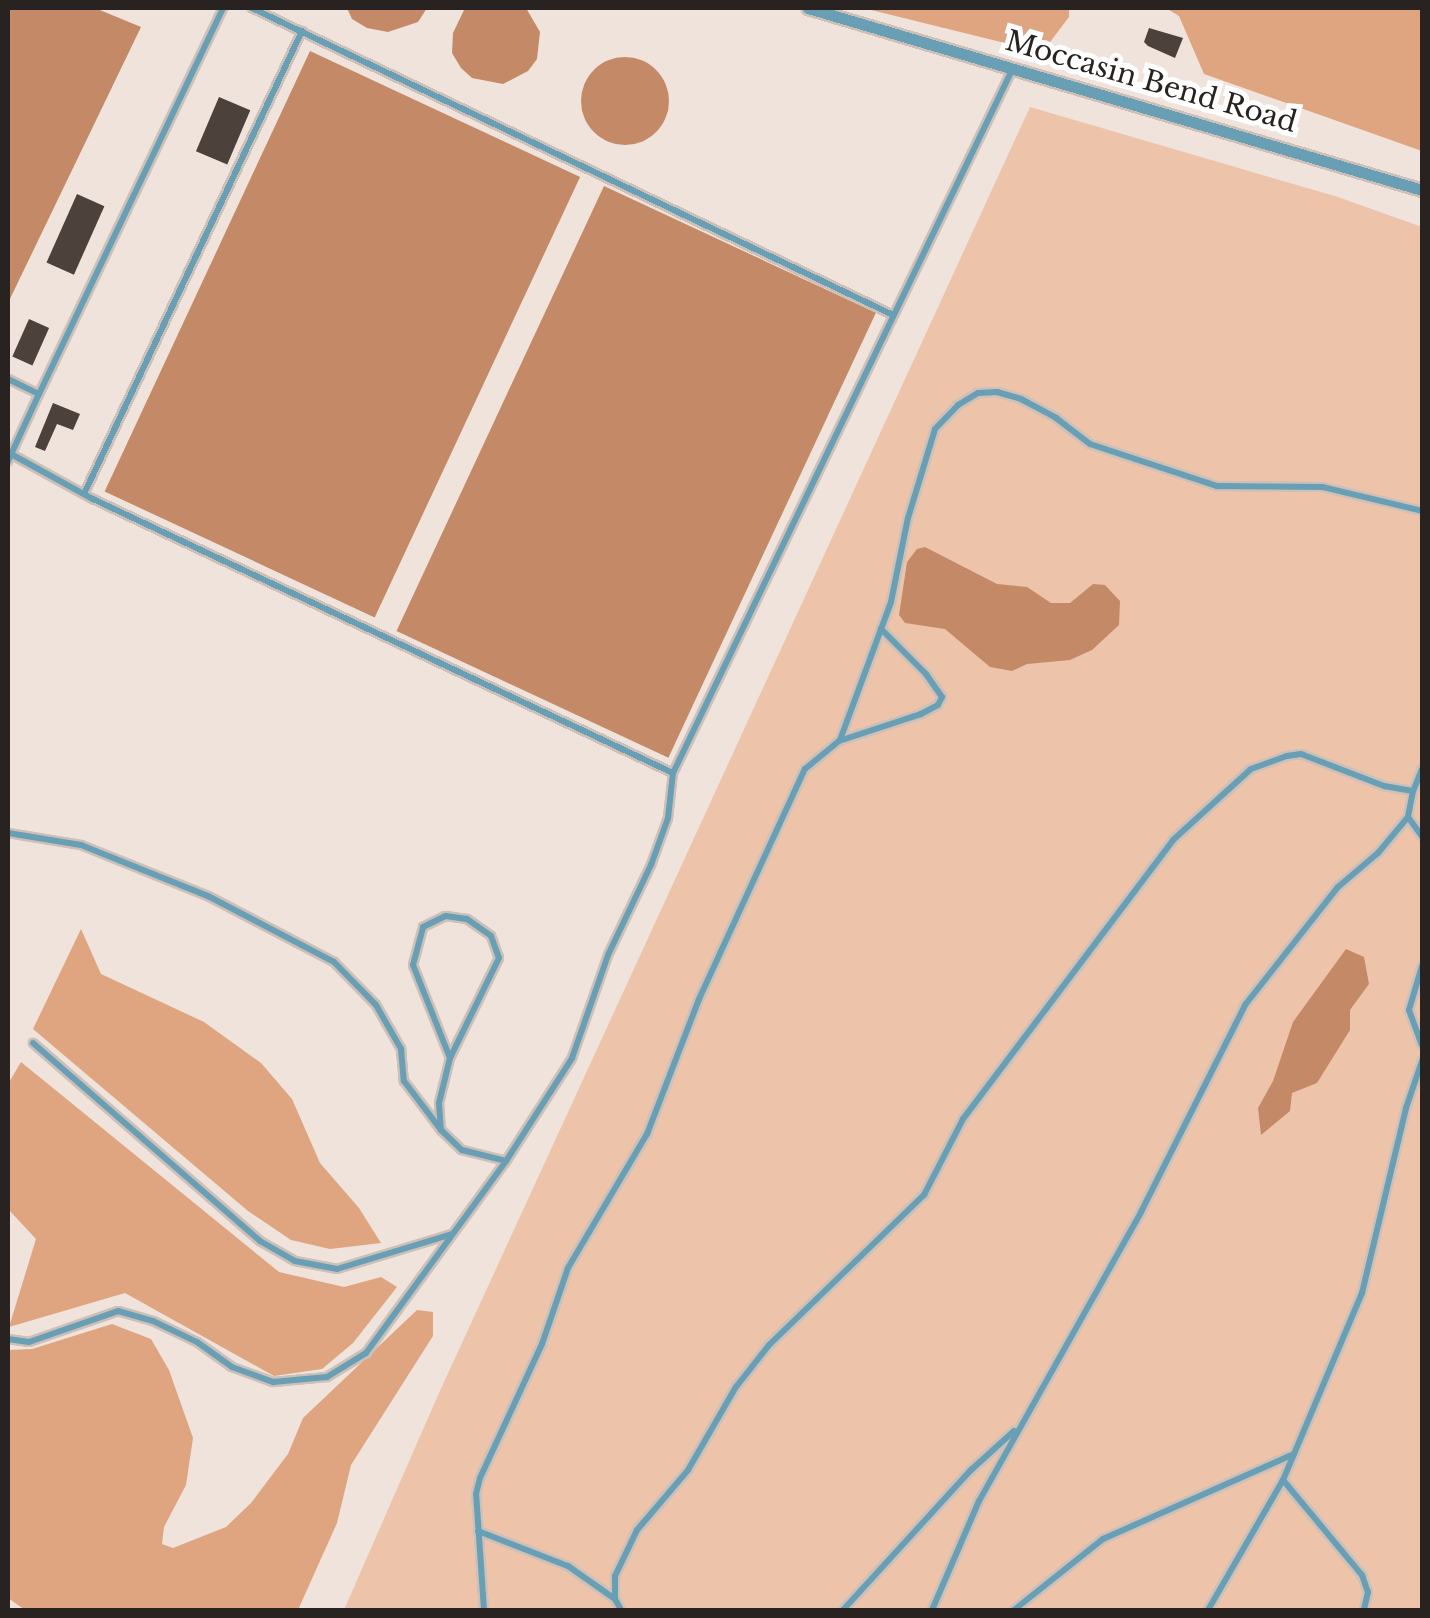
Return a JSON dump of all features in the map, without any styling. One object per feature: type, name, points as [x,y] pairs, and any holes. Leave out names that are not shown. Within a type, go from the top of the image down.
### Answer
[{"type":"street","name":"Moccasin Bend Road","points":[[808,8],[1422,190]]},
{"type":"lane","points":[[222,8],[9,458],[673,773]]},
{"type":"lane","points":[[252,8],[893,316]]},
{"type":"lane","points":[[84,494],[302,31]]},
{"type":"lane","points":[[8,1339],[29,1342],[118,1312],[153,1320],[197,1342],[232,1367],[272,1382],[327,1378],[366,1353],[506,1161],[572,1058],[608,955],[652,865],[668,818],[673,773],[1013,68]]},
{"type":"lane","points":[[8,379],[39,394]]},
{"type":"lane","points":[[839,741],[881,629],[935,429],[958,404],[978,393],[997,392],[1021,400],[1056,418],[1090,444],[1216,486],[1324,487],[1422,511]]},
{"type":"lane","points":[[484,1610],[476,1494],[480,1478],[542,1344],[568,1268],[647,1134],[699,999],[805,769],[839,741],[922,714],[942,697],[926,674],[881,629]]},
{"type":"lane","points":[[621,1610],[615,1598],[615,1576],[638,1530],[688,1470],[736,1387],[769,1345],[924,1195],[962,1119],[1173,840],[1251,770],[1287,756],[1301,754],[1384,786],[1412,790]]},
{"type":"lane","points":[[932,1610],[952,1556],[1017,1428],[1142,1212],[1245,1005],[1338,887],[1378,853],[1408,816],[1412,790],[1422,769]]},
{"type":"lane","points":[[1408,816],[1422,836]]},
{"type":"lane","points":[[8,834],[81,845],[208,896],[334,962],[376,1006],[401,1049],[404,1081],[441,1130],[462,1150],[506,1161]]},
{"type":"lane","points":[[441,1130],[439,1103],[450,1058],[499,958],[491,936],[467,919],[446,916],[423,927],[413,966],[450,1058]]},
{"type":"lane","points":[[1422,966],[1410,1010],[1422,1044]]},
{"type":"lane","points":[[33,1043],[260,1241],[295,1261],[337,1268],[453,1234]]},
{"type":"lane","points":[[1208,1610],[1282,1480],[1362,1293],[1406,1108],[1422,1061]]},
{"type":"lane","points":[[843,1610],[970,1470],[1017,1428]]},
{"type":"lane","points":[[1014,1610],[1104,1540],[1294,1454]]},
{"type":"lane","points":[[1282,1480],[1362,1575],[1368,1592],[1364,1610]]},
{"type":"lane","points":[[478,1532],[568,1566],[615,1598]]},
{"type":"shaded area","points":[[8,8],[95,8],[141,27],[8,303]]},
{"type":"shaded area","points":[[347,8],[427,8],[418,22],[388,32],[367,28],[352,19]]},
{"type":"shaded area","points":[[465,8],[526,8],[540,32],[537,59],[528,71],[503,84],[472,78],[461,68],[452,53],[453,33]]},
{"type":"shaded area","points":[[863,8],[1069,8],[1069,17],[1047,46],[1025,48]]},
{"type":"shaded area","points":[[1166,8],[1422,8],[1422,151],[1204,74],[1179,16]]},
{"type":"shaded area","points":[[310,51],[580,177],[375,617],[105,491]]},
{"type":"shaded area","points":[[625,57],[650,64],[662,76],[669,101],[662,126],[650,138],[625,145],[600,138],[588,126],[581,101],[588,76],[600,64]]},
{"type":"shaded area","points":[[1030,107],[1338,197],[1422,227],[1422,1610],[344,1610],[439,1393]]},
{"type":"shaded area","points":[[604,186],[876,313],[668,758],[396,631]]},
{"type":"shaded area","points":[[925,547],[997,584],[1027,587],[1051,603],[1070,603],[1093,584],[1105,585],[1120,601],[1119,625],[1092,650],[1070,660],[1027,664],[1012,671],[990,667],[945,629],[905,623],[899,615],[907,562],[917,549]]},
{"type":"shaded area","points":[[81,929],[101,974],[204,1022],[261,1063],[292,1099],[320,1163],[359,1208],[381,1243],[330,1249],[291,1240],[248,1211],[33,1029]]},
{"type":"shaded area","points":[[1346,949],[1364,957],[1369,984],[1350,1010],[1350,1030],[1317,1083],[1292,1093],[1290,1111],[1261,1135],[1258,1108],[1273,1081],[1293,1022]]},
{"type":"shaded area","points":[[21,1062],[279,1272],[344,1287],[381,1277],[397,1287],[353,1343],[322,1369],[274,1376],[125,1293],[9,1327],[36,1239],[8,1209],[8,1084]]},
{"type":"shaded area","points":[[417,1310],[433,1312],[433,1336],[351,1465],[337,1523],[298,1610],[25,1610],[8,1598],[8,1350],[32,1349],[112,1324],[151,1339],[169,1370],[193,1438],[186,1485],[164,1527],[162,1544],[173,1548],[226,1527],[251,1503],[288,1454],[303,1418]]},
{"type":"building","points":[[1149,28],[1183,38],[1175,58],[1144,42]]},
{"type":"building","points":[[219,97],[250,110],[227,165],[196,151]]},
{"type":"building","points":[[77,194],[104,206],[74,275],[46,263]]},
{"type":"building","points":[[29,319],[49,328],[32,365],[12,356]]},
{"type":"building","points":[[53,403],[80,414],[73,430],[57,424],[45,451],[35,447]]}]
